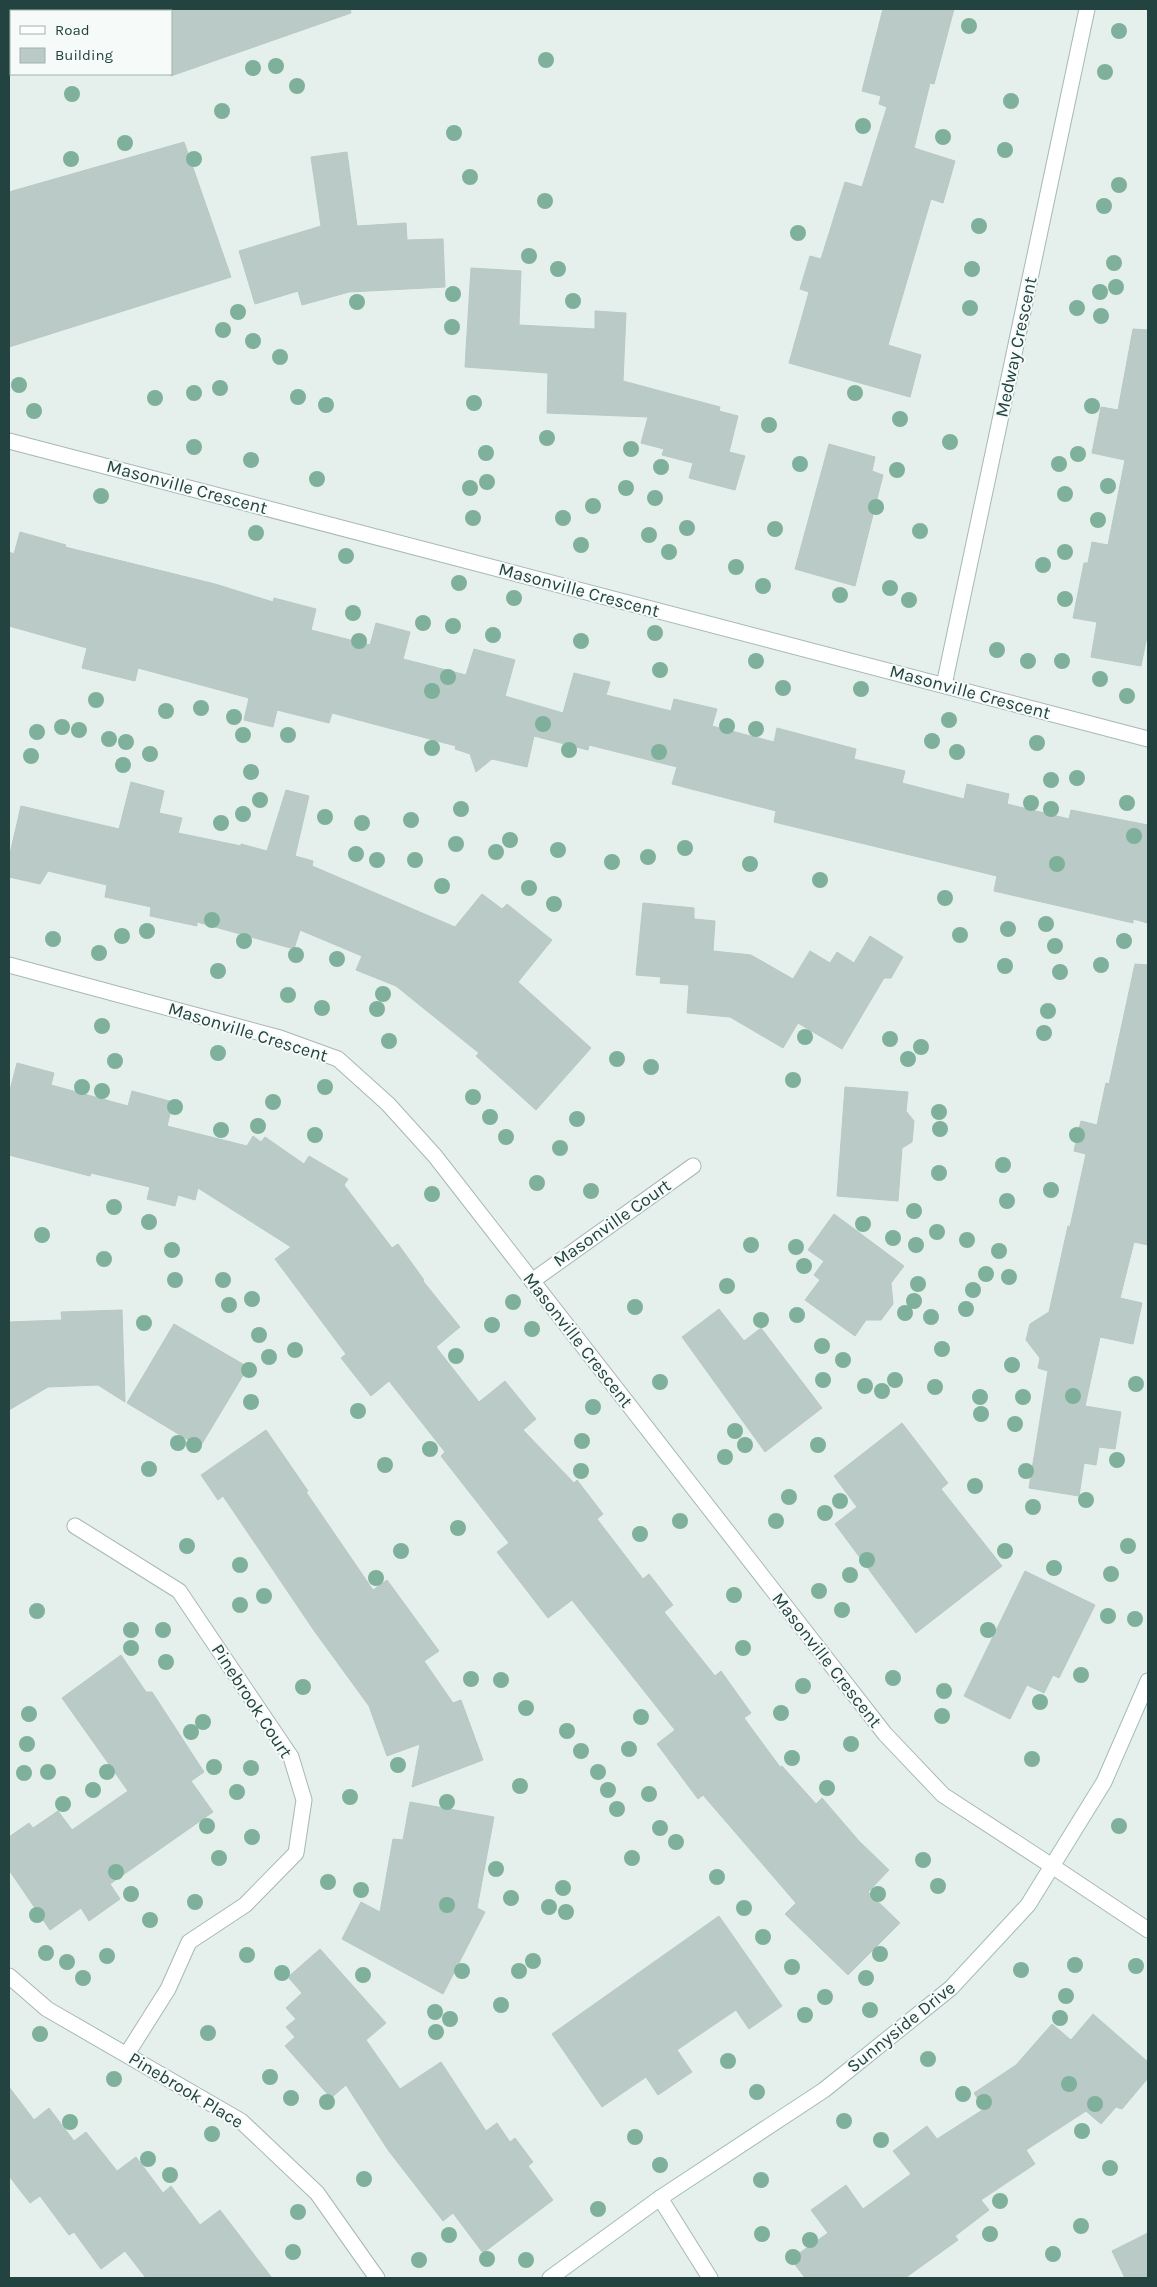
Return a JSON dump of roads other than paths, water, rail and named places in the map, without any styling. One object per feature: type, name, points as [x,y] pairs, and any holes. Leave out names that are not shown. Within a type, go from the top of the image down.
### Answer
[{"type":"street","name":"Medway Crescent","points":[[944,685],[1087,9]]},
{"type":"street","name":"Masonville Crescent","points":[[9,441],[1148,739]]},
{"type":"street","name":"Masonville Crescent","points":[[9,964],[280,1038],[338,1059],[388,1104],[435,1156],[885,1734],[944,1795],[1148,1930]]},
{"type":"street","name":"Masonville Court","points":[[532,1281],[693,1166]]},
{"type":"street","name":"Pinebrook Court","points":[[75,1526],[179,1591],[291,1757],[304,1800],[296,1853],[245,1905],[189,1942],[168,1989],[127,2054]]},
{"type":"street","name":"Sunnyside Drive","points":[[550,2278],[660,2198],[824,2090],[951,1988],[1028,1905],[1104,1782],[1148,1681]]},
{"type":"street","name":"Pinebrook Place","points":[[9,1976],[47,2009],[241,2122],[317,2193],[377,2278]]},
{"type":"street","points":[[660,2198],[710,2278]]}]
